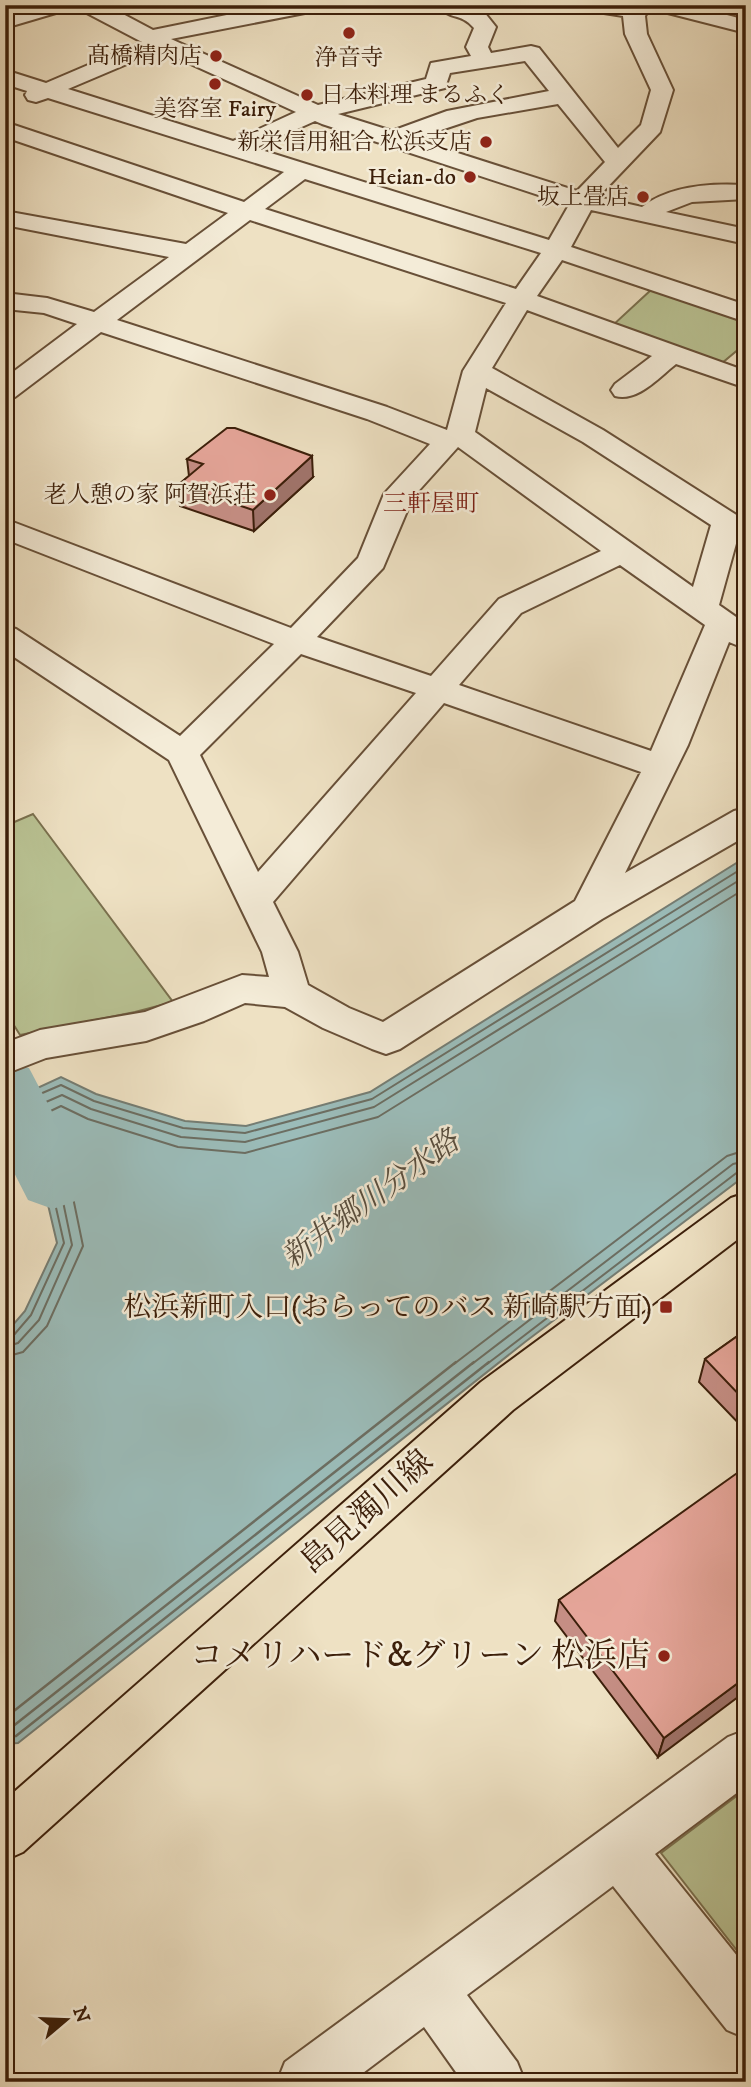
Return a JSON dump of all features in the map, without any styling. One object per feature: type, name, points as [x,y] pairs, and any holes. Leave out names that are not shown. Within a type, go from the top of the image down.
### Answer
[{"type":"main road","name":"島見濁川線","points":[[5,1834],[497,1396],[746,1210]]},
{"type":"street","points":[[5,22],[58,5]]},
{"type":"street","points":[[5,114],[46,89],[155,39],[239,17],[315,5]]},
{"type":"street","points":[[449,5],[455,10],[472,12],[485,27],[477,47],[498,106]]},
{"type":"street","points":[[593,5],[639,9]]},
{"type":"street","points":[[664,5],[746,27]]},
{"type":"street","points":[[102,7],[155,39],[314,111],[583,201],[746,237]]},
{"type":"street","points":[[182,753],[296,641],[372,561],[399,494],[454,438],[477,371],[520,301],[556,250],[583,201],[629,172],[652,127],[662,90],[636,34],[634,16],[639,9]]},
{"type":"street","points":[[235,149],[257,135],[314,111],[437,83],[439,68],[531,54],[607,151],[629,172],[682,197]]},
{"type":"street","points":[[5,76],[460,219],[746,314]]},
{"type":"street","points":[[369,151],[415,128],[498,106],[564,96]]},
{"type":"street","points":[[5,129],[25,145],[248,210],[362,250],[501,292],[746,380]]},
{"type":"street","points":[[328,178],[349,164]]},
{"type":"street","points":[[5,391],[302,170]]},
{"type":"street","points":[[460,219],[511,176]]},
{"type":"street","points":[[645,216],[654,208],[682,197],[708,192],[746,192]]},
{"type":"street","points":[[5,218],[191,253]]},
{"type":"street","points":[[720,306],[746,289]]},
{"type":"street","points":[[5,301],[47,306],[454,438],[723,623]]},
{"type":"street","points":[[625,390],[674,352]]},
{"type":"street","points":[[477,371],[593,436],[727,522],[723,623],[660,766],[589,910]]},
{"type":"street","points":[[5,528],[296,641],[660,766]]},
{"type":"street","points":[[254,900],[510,606],[623,552]]},
{"type":"street","points":[[5,636],[182,753],[280,952],[292,993]]},
{"type":"street","points":[[5,1059],[40,1045],[146,1026],[191,1011],[242,989],[292,993],[336,1018],[386,1039],[589,910],[746,820]]},
{"type":"street","points":[[305,2082],[746,1755]]},
{"type":"street","points":[[618,1850],[746,2011]]},
{"type":"street","points":[[430,1989],[497,2082]]},
{"type":"green space","points":[[651,290],[746,320],[746,343],[722,363],[613,325]]},
{"type":"green space","points":[[33,814],[173,1002],[20,1035],[5,1011],[5,826]]},
{"type":"green space","points":[[746,1789],[746,1962],[661,1853]]},
{"type":"water","name":"新井郷川分水路","points":[[746,857],[746,1175],[525,1342],[18,1743],[5,1744],[5,1334],[25,1311],[57,1243],[45,1192],[5,1119],[5,1103],[61,1077],[96,1094],[185,1121],[246,1126],[370,1092]]},
{"type":"building","points":[[227,428],[235,428],[312,456],[253,510],[178,485],[203,464],[187,459]]},
{"type":"building","points":[[746,1330],[746,1402],[705,1359]]},
{"type":"building","name":"コメリハード&グリーン 松浜店","points":[[740,1471],[746,1477],[746,1677],[664,1738],[559,1600]]},
{"type":"waterway","points":[[5,1087],[53,1180]]},
{"type":"place","name":"浄音寺","points":[[349,33]]},
{"type":"place","name":"髙橋精肉店","points":[[216,56]]},
{"type":"place","name":"美容室 Fairy","points":[[215,84]]},
{"type":"place","name":"日本料理 まるふく","points":[[307,95]]},
{"type":"place","name":"新栄信用組合 松浜支店","points":[[486,142]]},
{"type":"place","name":"Heian-do","points":[[470,177]]},
{"type":"place","name":"坂上畳店","points":[[643,197]]},
{"type":"place","name":"老人憩の家 阿賀浜荘","points":[[270,495]]},
{"type":"place","name":"松浜新町入口(おらってのバス 新崎駅方面)","points":[[666,1307]]},
{"type":"place","name":"コメリハード&グリーン 松浜店","points":[[664,1656]]},
{"type":"district","name":"三軒屋町","points":[[431,504]]}]
